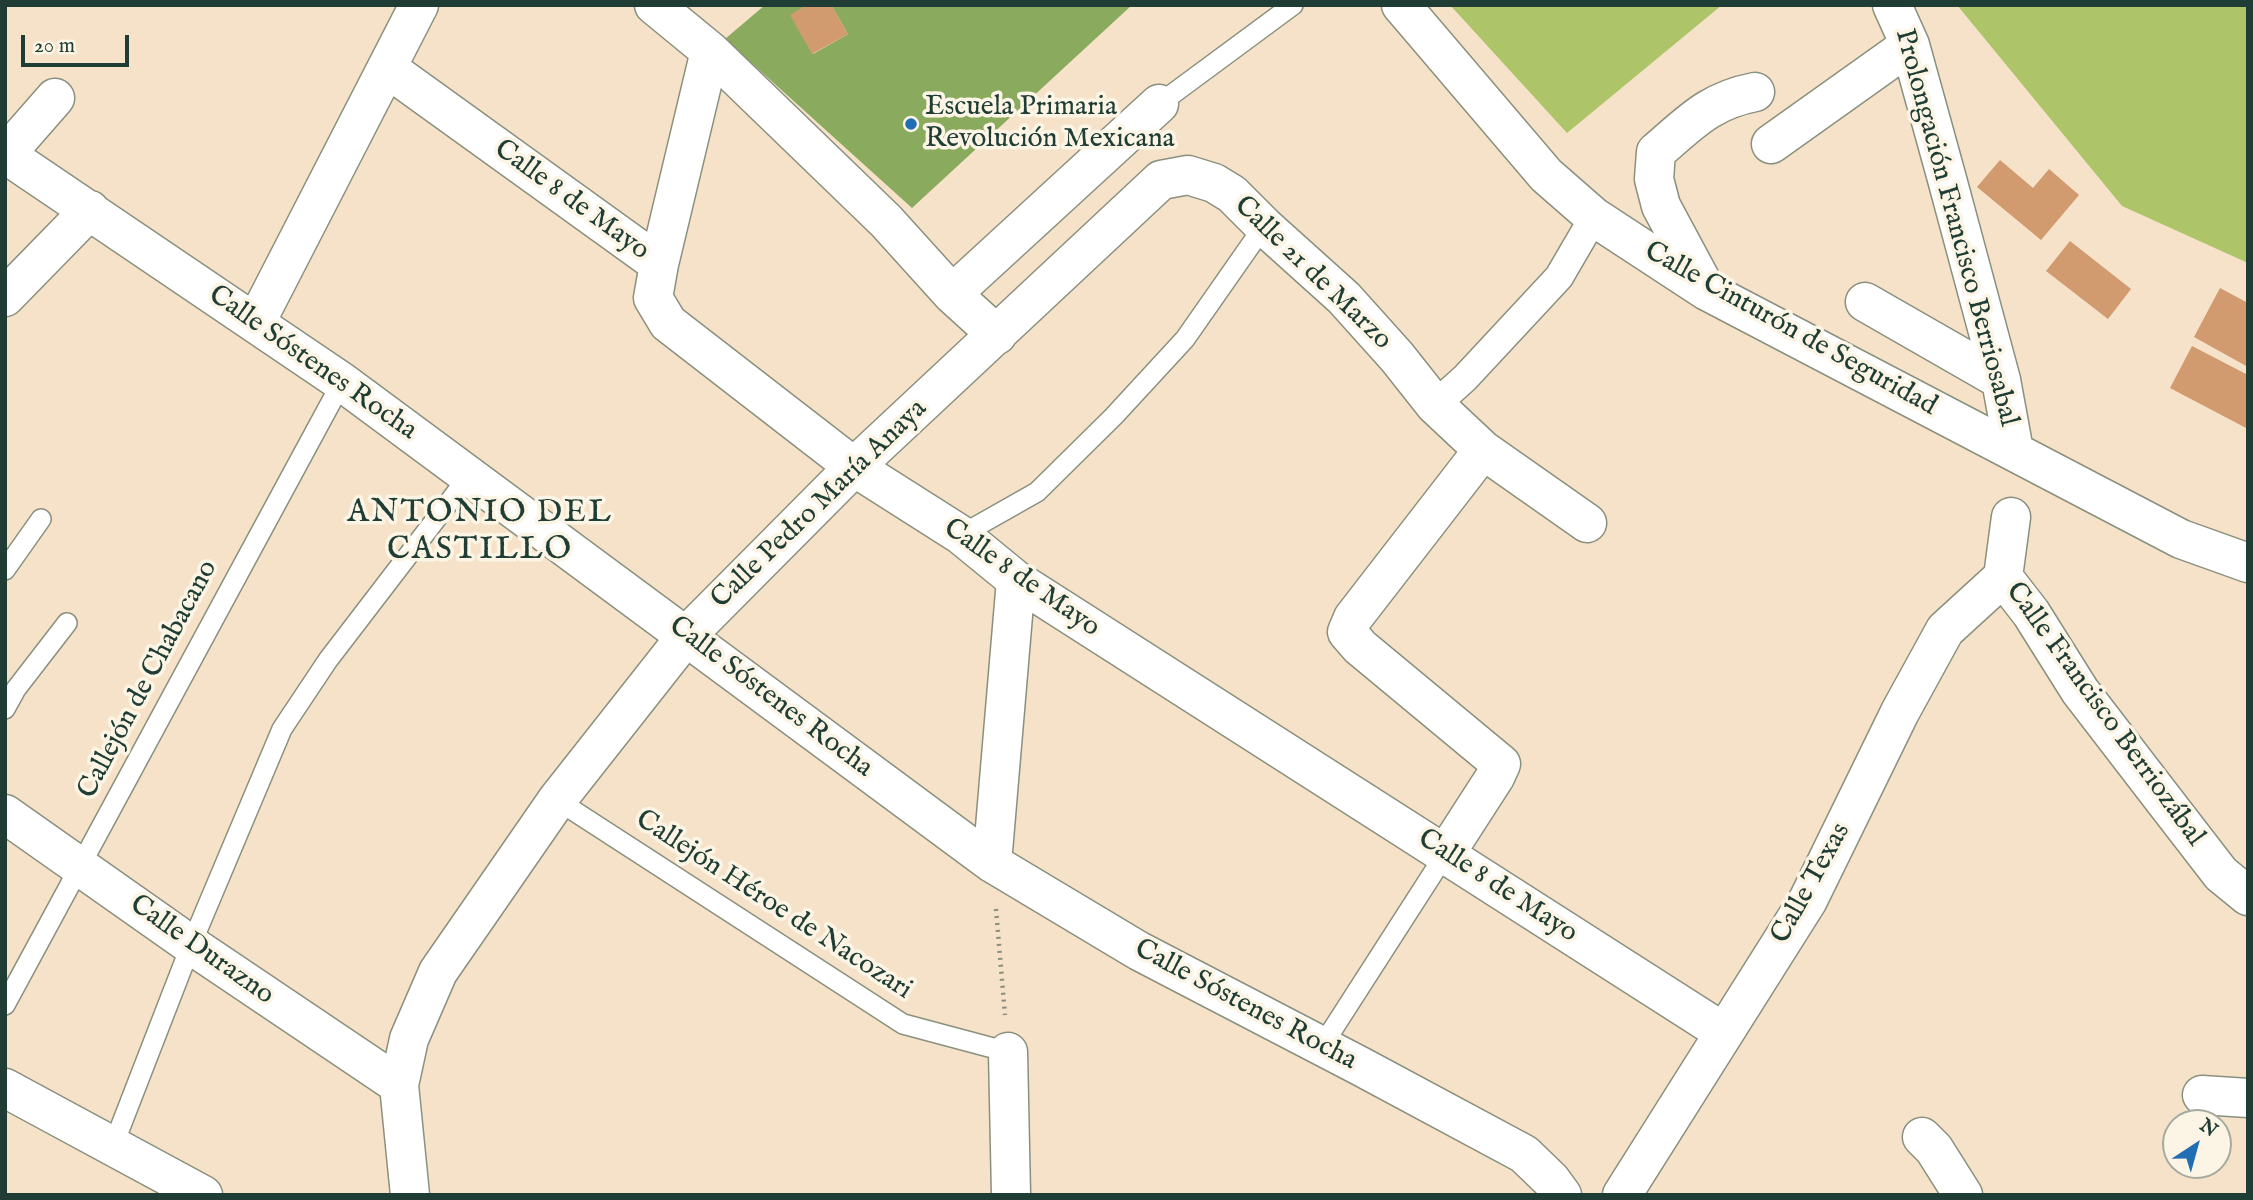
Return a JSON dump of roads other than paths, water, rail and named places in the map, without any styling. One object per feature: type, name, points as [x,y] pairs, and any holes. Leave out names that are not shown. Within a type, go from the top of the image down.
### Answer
[{"type":"street","points":[[256,322],[419,5]]},
{"type":"street","points":[[654,5],[710,51],[886,221],[952,294],[997,335]]},
{"type":"street","name":"Calle Cinturón de Seguridad","points":[[1401,5],[1546,175],[1594,218],[1707,291],[2181,539],[2248,563]]},
{"type":"street","name":"Prolongación Francisco Berriosabal","points":[[1892,5],[1910,45],[2001,380],[2014,451]]},
{"type":"street","points":[[1771,144],[1910,45]]},
{"type":"street","points":[[659,264],[710,51]]},
{"type":"street","name":"Calle 8 de Mayo","points":[[387,68],[659,264],[653,298],[668,323],[854,467],[961,536],[1016,580],[1723,1032]]},
{"type":"street","points":[[1707,291],[1661,206],[1654,178],[1656,152],[1709,107],[1755,92]]},
{"type":"street","points":[[6,154],[55,98]]},
{"type":"street","points":[[952,294],[1159,104]]},
{"type":"street","name":"Calle Sóstenes Rocha","points":[[6,154],[342,382],[992,863],[1139,951],[1524,1154],[1551,1180],[1562,1195]]},
{"type":"street","name":"Calle 21 de Marzo","points":[[1188,175],[1214,183],[1232,194],[1344,298],[1397,357],[1435,405],[1483,450],[1587,523]]},
{"type":"street","name":"Calle Pedro María Anaya","points":[[410,1195],[399,1085],[409,1039],[438,972],[556,800],[687,635],[854,467],[1161,180],[1188,175]]},
{"type":"street","points":[[5,297],[90,210]]},
{"type":"street","points":[[1435,405],[1465,378],[1559,277],[1594,218]]},
{"type":"street","points":[[1865,302],[2001,380]]},
{"type":"street","points":[[1446,853],[1501,764],[1360,647],[1348,632],[1353,618],[1483,450]]},
{"type":"street","name":"Calle Francisco Berriozábal","points":[[2011,517],[2003,577],[2031,613],[2080,691],[2221,874],[2248,896]]},
{"type":"street","name":"Calle Texas","points":[[1622,1195],[1808,900],[1900,712],[1945,630],[2003,577]]},
{"type":"street","points":[[992,863],[1016,580]]},
{"type":"street","name":"Calle Durazno","points":[[5,814],[191,945],[399,1085]]},
{"type":"street","points":[[1008,1052],[1011,1195]]},
{"type":"street","points":[[5,1088],[202,1195]]},
{"type":"street","points":[[2202,1095],[2248,1098]]},
{"type":"street","points":[[1922,1137],[1934,1149],[1963,1195]]},
{"type":"lane","points":[[1159,104],[1293,5]]},
{"type":"lane","points":[[961,536],[1037,492],[1114,416],[1185,339],[1264,226]]},
{"type":"lane","name":"Callejón de Chabacano","points":[[5,1005],[342,382]]},
{"type":"lane","points":[[113,1146],[191,945],[282,729],[328,660],[470,476]]},
{"type":"lane","points":[[5,570],[41,519]]},
{"type":"lane","points":[[5,709],[16,689],[67,623]]},
{"type":"lane","name":"Callejón Héroe de Nacozari","points":[[556,800],[903,1024],[1008,1052]]},
{"type":"lane","points":[[1322,1046],[1446,853]]},
{"type":"place","name":"Escuela Primaria Revolución Mexicana","points":[[911,124]]},
{"type":"district","name":"ANTONIO DEL CASTILLO","points":[[480,532]]}]
